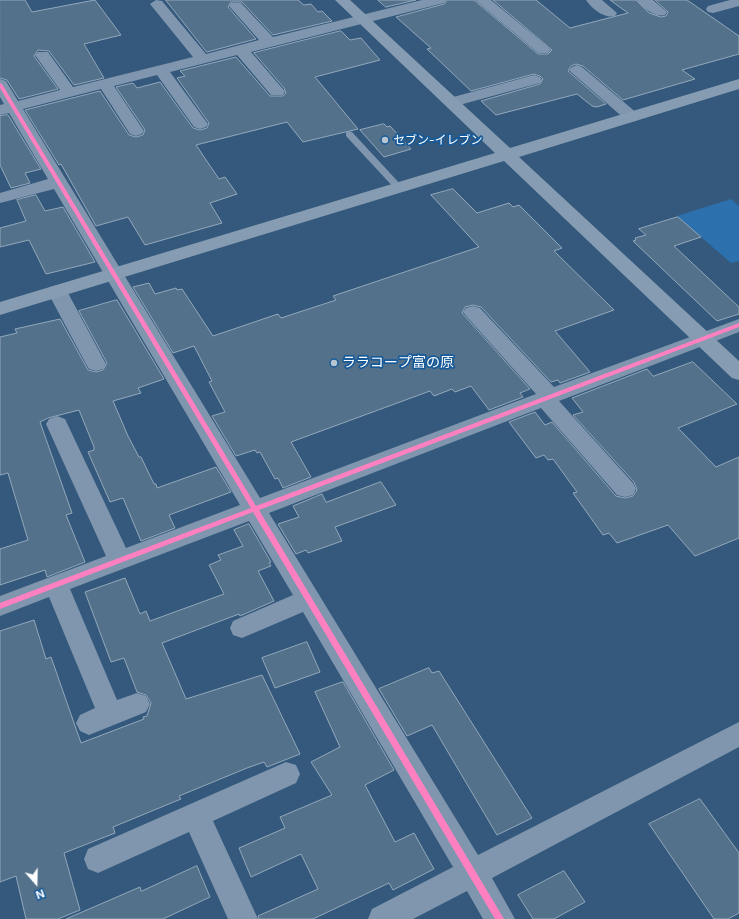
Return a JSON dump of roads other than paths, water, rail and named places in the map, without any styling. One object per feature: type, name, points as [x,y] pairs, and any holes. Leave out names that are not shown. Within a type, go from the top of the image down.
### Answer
[{"type":"street","points":[[342,0],[739,373]]},
{"type":"street","points":[[7,108],[439,0]]},
{"type":"street","points":[[482,0],[543,50]]},
{"type":"street","points":[[594,0],[610,13]]},
{"type":"street","points":[[644,0],[660,12]]},
{"type":"street","points":[[713,9],[739,2]]},
{"type":"street","points":[[157,4],[202,59]]},
{"type":"street","points":[[236,6],[269,42]]},
{"type":"street","points":[[240,50],[277,92]]},
{"type":"street","points":[[43,55],[69,92]]},
{"type":"street","points":[[160,69],[200,124]]},
{"type":"street","points":[[577,70],[632,117]]},
{"type":"street","points":[[452,102],[534,80]]},
{"type":"street","points":[[0,84],[7,108],[58,182],[114,274],[500,919]]},
{"type":"street","points":[[104,84],[136,131]]},
{"type":"street","points":[[1,306],[114,274],[739,84]]},
{"type":"street","points":[[0,198],[58,182]]},
{"type":"street","points":[[57,291],[96,364]]},
{"type":"street","points":[[473,312],[625,489]]},
{"type":"street","points":[[0,606],[739,325]]},
{"type":"street","points":[[57,424],[120,561]]},
{"type":"street","points":[[56,585],[99,719],[136,704]]},
{"type":"street","points":[[242,628],[309,599]]},
{"type":"street","points":[[383,919],[739,734]]},
{"type":"street","points":[[98,859],[286,774]]},
{"type":"street","points":[[196,815],[243,919]]},
{"type":"lane","points":[[349,134],[399,188]]},
{"type":"place","name":"セブン-イレブン","points":[[385,140]]},
{"type":"place","name":"ララコープ富の原","points":[[334,363]]}]
